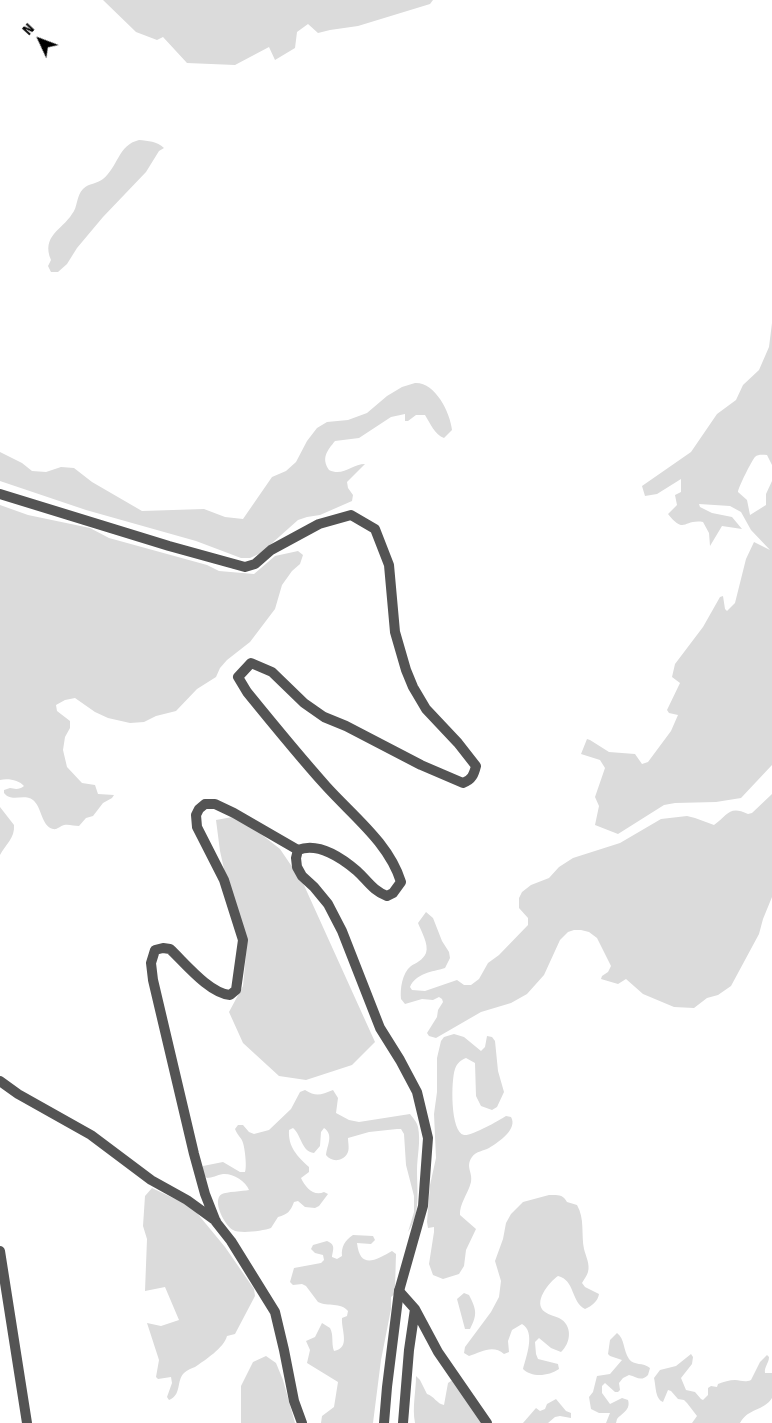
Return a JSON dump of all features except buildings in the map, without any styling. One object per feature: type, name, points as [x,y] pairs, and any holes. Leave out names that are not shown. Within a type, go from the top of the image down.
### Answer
[{"type":"street","points":[[0,494],[168,546],[245,567],[255,564],[271,550],[319,524],[351,515],[375,529],[389,565],[395,632],[406,670],[414,687],[426,709],[458,742],[476,766],[469,781],[463,783],[421,765],[346,726],[324,717],[304,703],[272,672],[251,663],[238,677],[247,692],[326,786],[384,849],[396,868],[401,882],[393,893],[387,896],[379,893],[357,871],[325,851],[310,847],[298,850],[215,804],[205,804],[199,809],[196,815],[197,827],[224,880],[243,940],[236,990],[230,995],[221,994],[170,949],[155,950],[151,962],[153,980],[194,1154],[205,1194],[216,1222]]},
{"type":"street","points":[[298,850],[296,858],[302,876],[328,904],[342,931],[380,1028],[418,1092],[428,1138],[423,1206],[400,1291],[384,1423]]},
{"type":"street","points":[[0,1081],[18,1094],[91,1135],[151,1180],[187,1200],[216,1222],[232,1241],[275,1312],[294,1401],[302,1423]]},
{"type":"street","points":[[0,1251],[27,1423]]},
{"type":"street","points":[[400,1291],[415,1309],[438,1352],[487,1423]]},
{"type":"street","points":[[403,1423],[408,1350],[415,1309]]},
{"type":"shaded area","points":[[103,0],[433,0],[430,4],[358,26],[318,33],[308,24],[297,32],[295,48],[275,60],[269,47],[235,65],[187,63],[163,37],[157,40],[136,32]]},
{"type":"shaded area","points":[[139,140],[149,141],[164,148],[159,151],[146,172],[103,217],[77,248],[67,264],[58,272],[51,272],[48,266],[51,260],[49,245],[51,239],[74,211],[83,189],[103,179],[112,169],[122,151]]},
{"type":"shaded area","points":[[772,323],[772,465],[767,455],[755,457],[745,474],[738,492],[747,500],[750,515],[766,505],[766,494],[772,481],[772,765],[741,798],[716,802],[664,805],[618,834],[595,825],[599,806],[595,797],[605,768],[600,760],[581,754],[587,739],[609,752],[635,754],[642,764],[648,762],[671,731],[678,715],[669,713],[667,710],[680,683],[672,677],[675,664],[703,627],[720,597],[723,596],[727,611],[735,603],[746,559],[754,542],[770,550],[751,530],[741,512],[730,506],[699,504],[700,507],[712,513],[732,517],[742,529],[722,526],[710,546],[709,533],[703,522],[678,524],[668,514],[677,505],[675,495],[681,492],[681,479],[657,494],[645,496],[642,486],[691,452],[717,414],[736,400],[743,385],[759,370],[769,347]]},
{"type":"shaded area","points":[[415,383],[429,387],[440,399],[445,407],[452,430],[444,438],[435,432],[425,415],[416,415],[405,421],[405,414],[391,417],[359,438],[335,441],[327,451],[325,458],[329,470],[339,472],[365,464],[347,482],[348,488],[353,495],[352,501],[320,515],[298,520],[261,553],[250,558],[241,558],[196,541],[86,510],[0,481],[0,452],[22,463],[32,471],[46,472],[61,467],[74,468],[92,482],[142,511],[204,509],[225,517],[243,519],[272,477],[286,471],[296,462],[307,441],[317,428],[327,422],[348,420],[367,413],[387,396],[402,387]]},
{"type":"shaded area","points":[[0,505],[28,515],[90,528],[109,538],[207,565],[219,571],[254,574],[275,556],[298,551],[303,555],[300,564],[292,571],[282,585],[275,609],[250,642],[227,660],[220,668],[216,677],[197,689],[176,711],[156,716],[144,722],[130,723],[108,718],[95,712],[75,698],[65,700],[56,705],[57,711],[70,721],[70,728],[65,737],[63,750],[67,767],[82,783],[95,785],[98,794],[114,795],[103,803],[93,816],[86,818],[79,826],[66,825],[54,829],[49,827],[33,800],[25,797],[14,798],[4,793],[4,790],[10,788],[17,789],[24,786],[22,784],[13,780],[0,780]]},
{"type":"shaded area","points":[[772,794],[772,897],[759,934],[731,986],[718,995],[707,998],[694,1008],[674,1007],[643,994],[626,979],[618,984],[601,979],[611,966],[597,938],[589,932],[574,930],[568,932],[560,940],[544,975],[527,994],[511,1003],[481,1012],[436,1038],[429,1036],[427,1033],[437,1017],[438,1010],[443,1002],[442,999],[439,997],[433,1000],[422,999],[405,1004],[401,999],[401,986],[408,969],[426,953],[426,942],[418,923],[426,912],[433,918],[450,958],[445,968],[420,976],[410,987],[412,990],[425,991],[457,980],[464,985],[471,985],[479,979],[488,963],[499,955],[528,925],[528,918],[519,908],[519,898],[522,892],[531,885],[549,878],[559,867],[573,858],[620,843],[661,819],[687,816],[714,825],[729,812],[742,811],[748,814],[752,813]]},
{"type":"shaded area","points":[[0,807],[14,825],[14,830],[12,837],[0,855]]},
{"type":"shaded area","points":[[238,816],[280,849],[303,883],[375,1042],[352,1065],[306,1080],[279,1076],[243,1043],[229,1012],[243,986],[247,944],[228,887],[220,851],[216,820]]},
{"type":"shaded area","points":[[454,1034],[464,1037],[481,1051],[485,1047],[487,1036],[492,1037],[495,1041],[498,1071],[504,1092],[497,1107],[492,1110],[481,1106],[476,1096],[475,1063],[466,1058],[459,1062],[454,1075],[452,1094],[454,1116],[459,1132],[468,1135],[506,1116],[511,1117],[512,1126],[502,1139],[489,1148],[476,1153],[470,1161],[471,1182],[461,1207],[460,1215],[476,1229],[466,1250],[464,1266],[459,1274],[443,1279],[433,1275],[429,1264],[434,1227],[428,1228],[427,1222],[430,1185],[436,1158],[434,1114],[437,1092],[437,1058],[441,1041],[444,1037]]},
{"type":"shaded area","points":[[305,1090],[312,1094],[319,1094],[333,1090],[338,1098],[336,1113],[349,1120],[359,1122],[410,1114],[415,1120],[419,1138],[417,1210],[408,1232],[414,1212],[414,1196],[406,1165],[404,1134],[401,1129],[369,1132],[348,1138],[348,1152],[345,1157],[337,1160],[331,1159],[326,1155],[329,1134],[324,1128],[321,1132],[320,1146],[314,1153],[306,1149],[293,1128],[289,1130],[290,1141],[294,1151],[309,1167],[309,1172],[301,1178],[307,1188],[313,1192],[328,1194],[319,1206],[315,1208],[305,1207],[298,1201],[294,1202],[288,1212],[278,1217],[271,1228],[241,1232],[233,1230],[226,1224],[220,1213],[219,1197],[224,1193],[249,1190],[242,1181],[230,1175],[223,1174],[207,1178],[201,1171],[203,1166],[223,1162],[240,1172],[245,1172],[244,1146],[235,1129],[238,1125],[243,1125],[249,1132],[254,1134],[269,1130],[291,1109],[300,1092]]},
{"type":"shaded area","points":[[152,1188],[192,1207],[225,1247],[254,1289],[255,1296],[235,1334],[227,1336],[214,1353],[184,1373],[176,1395],[169,1400],[167,1397],[172,1383],[171,1377],[158,1379],[156,1377],[159,1360],[147,1323],[161,1326],[179,1320],[165,1287],[145,1291],[147,1239],[143,1226],[145,1196]]},
{"type":"shaded area","points":[[549,1195],[562,1196],[567,1202],[577,1205],[581,1216],[584,1249],[588,1260],[588,1273],[582,1283],[585,1287],[599,1294],[594,1303],[585,1309],[577,1301],[570,1286],[563,1278],[558,1276],[550,1283],[541,1298],[541,1308],[564,1321],[569,1334],[567,1344],[561,1352],[551,1348],[539,1338],[535,1342],[538,1359],[558,1364],[559,1369],[546,1374],[536,1375],[523,1369],[528,1352],[529,1339],[526,1328],[522,1324],[512,1330],[508,1341],[509,1352],[504,1354],[491,1349],[469,1356],[464,1353],[465,1347],[491,1312],[499,1297],[501,1281],[495,1261],[503,1239],[506,1223],[511,1214],[523,1202]]},
{"type":"shaded area","points":[[353,1235],[373,1236],[375,1240],[371,1244],[357,1243],[361,1257],[365,1260],[375,1260],[392,1251],[396,1254],[395,1288],[397,1292],[391,1297],[391,1309],[381,1360],[373,1423],[321,1423],[322,1416],[334,1407],[338,1382],[307,1363],[310,1350],[306,1341],[315,1337],[322,1323],[330,1328],[334,1351],[339,1349],[344,1342],[342,1318],[347,1316],[348,1311],[342,1306],[318,1302],[306,1286],[302,1284],[293,1285],[290,1282],[294,1268],[321,1263],[324,1260],[323,1255],[315,1253],[311,1249],[313,1245],[327,1241],[332,1244],[332,1257],[337,1259],[342,1256],[344,1244]]},
{"type":"shaded area","points":[[464,1293],[469,1295],[475,1312],[470,1329],[465,1329],[457,1299]]},
{"type":"shaded area","points":[[617,1333],[620,1335],[629,1359],[633,1363],[650,1368],[648,1375],[643,1378],[629,1375],[623,1378],[619,1383],[620,1390],[618,1392],[615,1392],[605,1383],[602,1386],[602,1393],[610,1404],[622,1398],[628,1400],[629,1403],[627,1409],[617,1419],[616,1423],[606,1423],[610,1413],[599,1413],[591,1409],[589,1397],[593,1392],[597,1376],[610,1374],[622,1360],[608,1354],[610,1340]]},
{"type":"shaded area","points":[[691,1354],[693,1357],[692,1364],[681,1378],[686,1390],[695,1392],[703,1400],[708,1395],[708,1388],[711,1386],[717,1387],[718,1384],[731,1380],[751,1380],[760,1362],[767,1355],[769,1359],[765,1373],[772,1373],[772,1398],[765,1405],[743,1418],[740,1423],[692,1423],[697,1416],[684,1400],[678,1399],[668,1390],[663,1402],[658,1398],[654,1378],[660,1370],[676,1366]]},
{"type":"shaded area","points":[[266,1356],[276,1363],[283,1380],[295,1423],[241,1423],[241,1386],[253,1362]]},
{"type":"shaded area","points":[[416,1376],[427,1394],[444,1405],[448,1383],[454,1379],[483,1423],[415,1423]]},
{"type":"shaded area","points":[[556,1399],[566,1411],[571,1413],[571,1418],[560,1416],[555,1417],[548,1423],[523,1423],[536,1408],[540,1411],[545,1409],[547,1404]]}]
